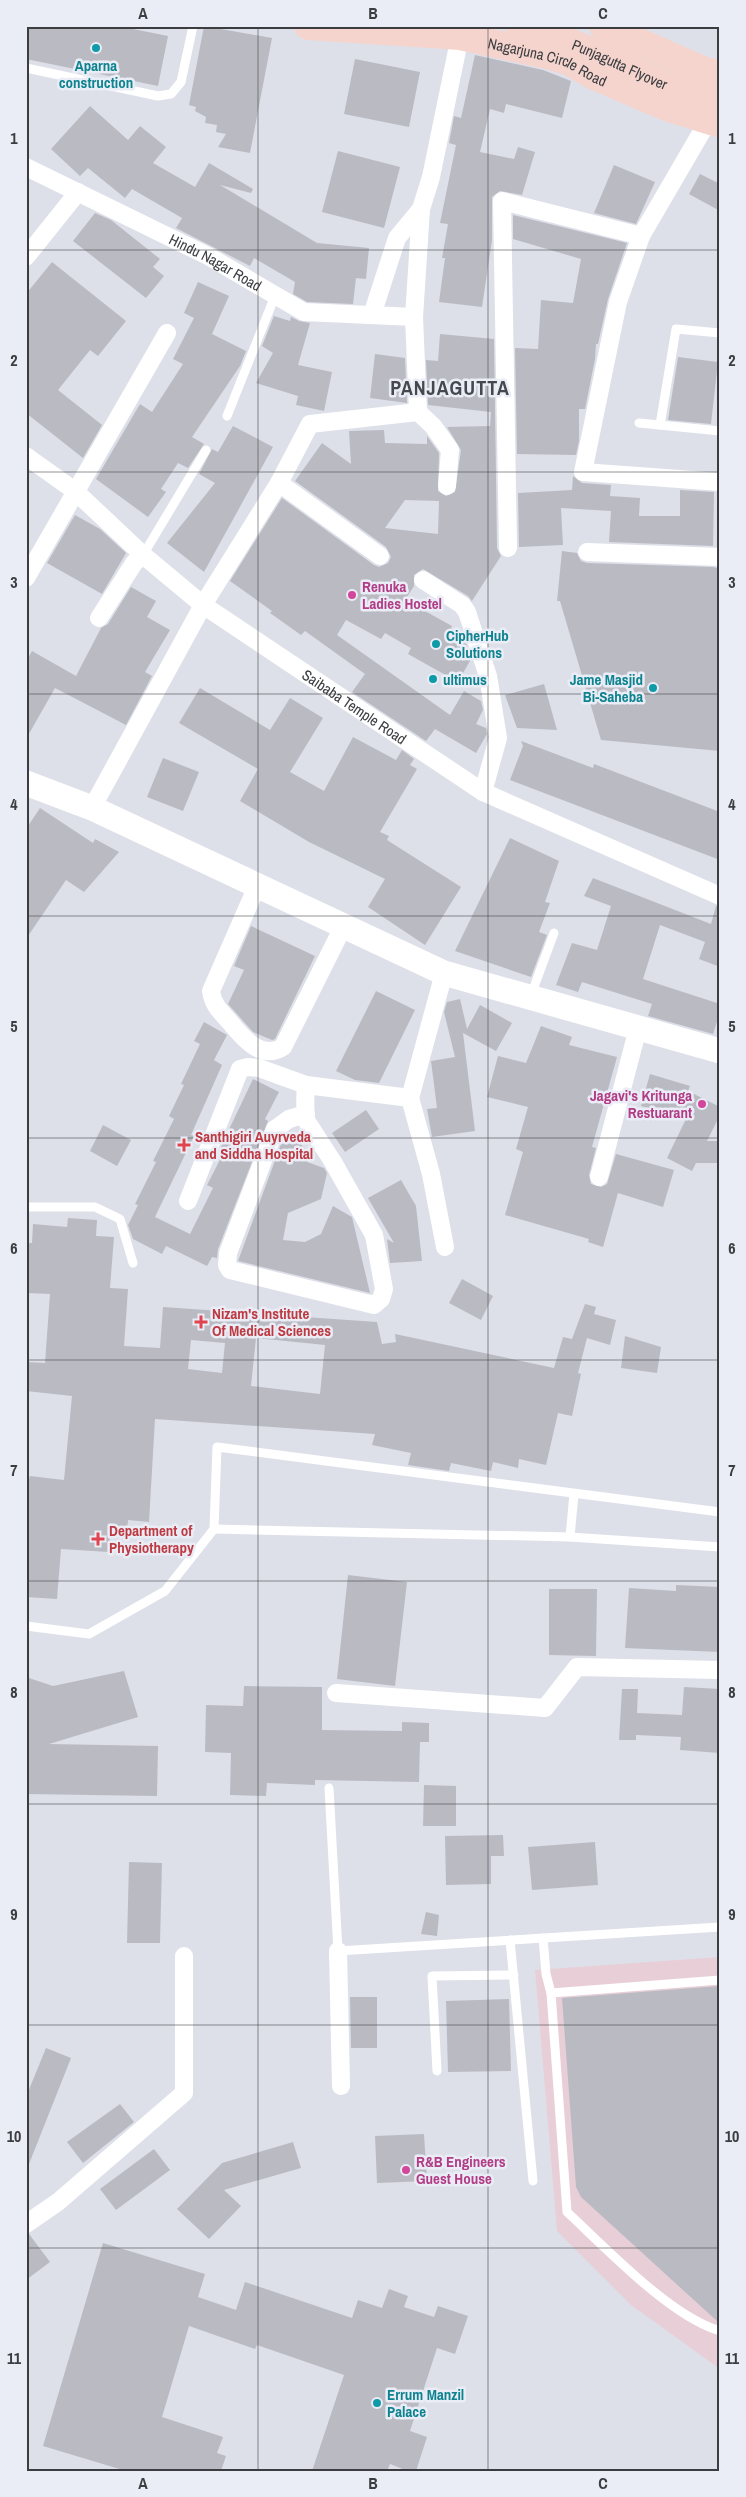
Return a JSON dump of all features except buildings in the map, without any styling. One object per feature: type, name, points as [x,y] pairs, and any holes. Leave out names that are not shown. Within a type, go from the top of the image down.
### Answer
[{"type":"main road","name":"Nagarjuna Circle Road","points":[[308,26],[460,36],[568,61],[596,77],[657,103],[716,116]]},
{"type":"main road","name":"Punjagutta Flyover","points":[[519,26],[591,49],[662,81],[716,116]]},
{"type":"main road","name":"Punjagutta Flyover","points":[[603,26],[705,71],[720,74]]},
{"type":"main road","points":[[640,26],[671,41],[720,57]]},
{"type":"street","points":[[447,486],[450,450],[433,426],[418,412],[414,317],[421,210],[431,177],[460,36]]},
{"type":"street","points":[[716,116],[641,236],[618,302],[583,472],[720,482]]},
{"type":"street","name":"Hindu Nagar Road","points":[[26,167],[208,256],[304,312],[414,317]]},
{"type":"street","points":[[26,257],[78,192]]},
{"type":"street","points":[[508,548],[502,201],[641,236]]},
{"type":"street","points":[[372,315],[398,238],[421,210]]},
{"type":"street","points":[[26,578],[167,333]]},
{"type":"street","points":[[92,808],[203,606],[278,483],[310,424],[418,412]]},
{"type":"street","name":"Saibaba Temple Road","points":[[26,456],[75,491],[143,555],[203,606],[483,792],[720,896]]},
{"type":"street","points":[[278,483],[380,556]]},
{"type":"street","points":[[587,552],[720,557]]},
{"type":"street","points":[[99,618],[134,563],[143,555]]},
{"type":"street","points":[[423,580],[462,606],[467,612],[488,676],[498,738],[483,792]]},
{"type":"street","points":[[26,783],[92,808],[343,927],[444,972],[720,1051]]},
{"type":"street","points":[[257,886],[211,991],[212,1002],[242,1040],[267,1052],[277,1051],[284,1047],[343,927]]},
{"type":"street","points":[[444,972],[410,1098],[431,1174],[445,1247]]},
{"type":"street","points":[[599,1176],[638,1028]]},
{"type":"street","points":[[188,1201],[240,1069],[248,1067],[259,1068],[306,1085],[410,1098]]},
{"type":"street","points":[[306,1085],[304,1101],[306,1114],[306,1120],[333,1162],[374,1235],[384,1289],[381,1299],[374,1305],[230,1270],[227,1265],[228,1253],[275,1129],[289,1119],[306,1114]]},
{"type":"street","points":[[336,1693],[545,1708],[577,1666],[720,1670]]},
{"type":"street","points":[[338,1951],[341,2086]]},
{"type":"street","points":[[26,2224],[58,2202],[184,2093],[184,1956]]},
{"type":"lane","points":[[26,68],[158,96],[172,94],[181,82],[193,26]]},
{"type":"lane","points":[[227,416],[275,296]]},
{"type":"lane","points":[[660,425],[676,329],[720,333]]},
{"type":"lane","points":[[639,423],[720,431]]},
{"type":"lane","points":[[143,555],[206,450]]},
{"type":"lane","points":[[530,998],[554,933]]},
{"type":"lane","points":[[26,1207],[95,1207],[120,1219],[133,1263]]},
{"type":"lane","points":[[26,1626],[89,1634],[165,1591],[214,1529],[217,1447],[720,1512]]},
{"type":"lane","points":[[570,1538],[574,1494]]},
{"type":"lane","points":[[214,1529],[570,1538],[720,1547]]},
{"type":"lane","points":[[329,1788],[338,1951],[720,1927]]},
{"type":"lane","points":[[543,1938],[546,1974],[552,1993],[567,2212],[637,2276],[688,2317],[708,2327],[717,2330],[720,2328]]},
{"type":"lane","points":[[510,1940],[533,2181]]},
{"type":"lane","points":[[437,2070],[432,1976],[514,1975]]},
{"type":"lane","points":[[552,1993],[720,1980]]},
{"type":"shaded area","points":[[720,1957],[720,2369],[631,2305],[557,2231],[535,1970]]},
{"type":"place","name":"Aparna construction","points":[[96,48]]},
{"type":"place","name":"Renuka Ladies Hostel","points":[[352,595]]},
{"type":"place","name":"CipherHub Solutions","points":[[436,644]]},
{"type":"place","name":"ultimus","points":[[433,679]]},
{"type":"place","name":"Jame Masjid Bi-Saheba","points":[[653,688]]},
{"type":"place","name":"Jagavi's Kritunga Restuarant","points":[[702,1104]]},
{"type":"place","name":"Santhigiri Auyrveda and Siddha Hospital","points":[[184,1145]]},
{"type":"place","name":"Nizam's Institute Of Medical Sciences","points":[[201,1322]]},
{"type":"place","name":"Department of Physiotherapy","points":[[98,1539]]},
{"type":"place","name":"R&B Engineers Guest House","points":[[406,2170]]},
{"type":"place","name":"Errum Manzil Palace","points":[[377,2403]]},
{"type":"district","name":"PANJAGUTTA","points":[[450,387]]}]
